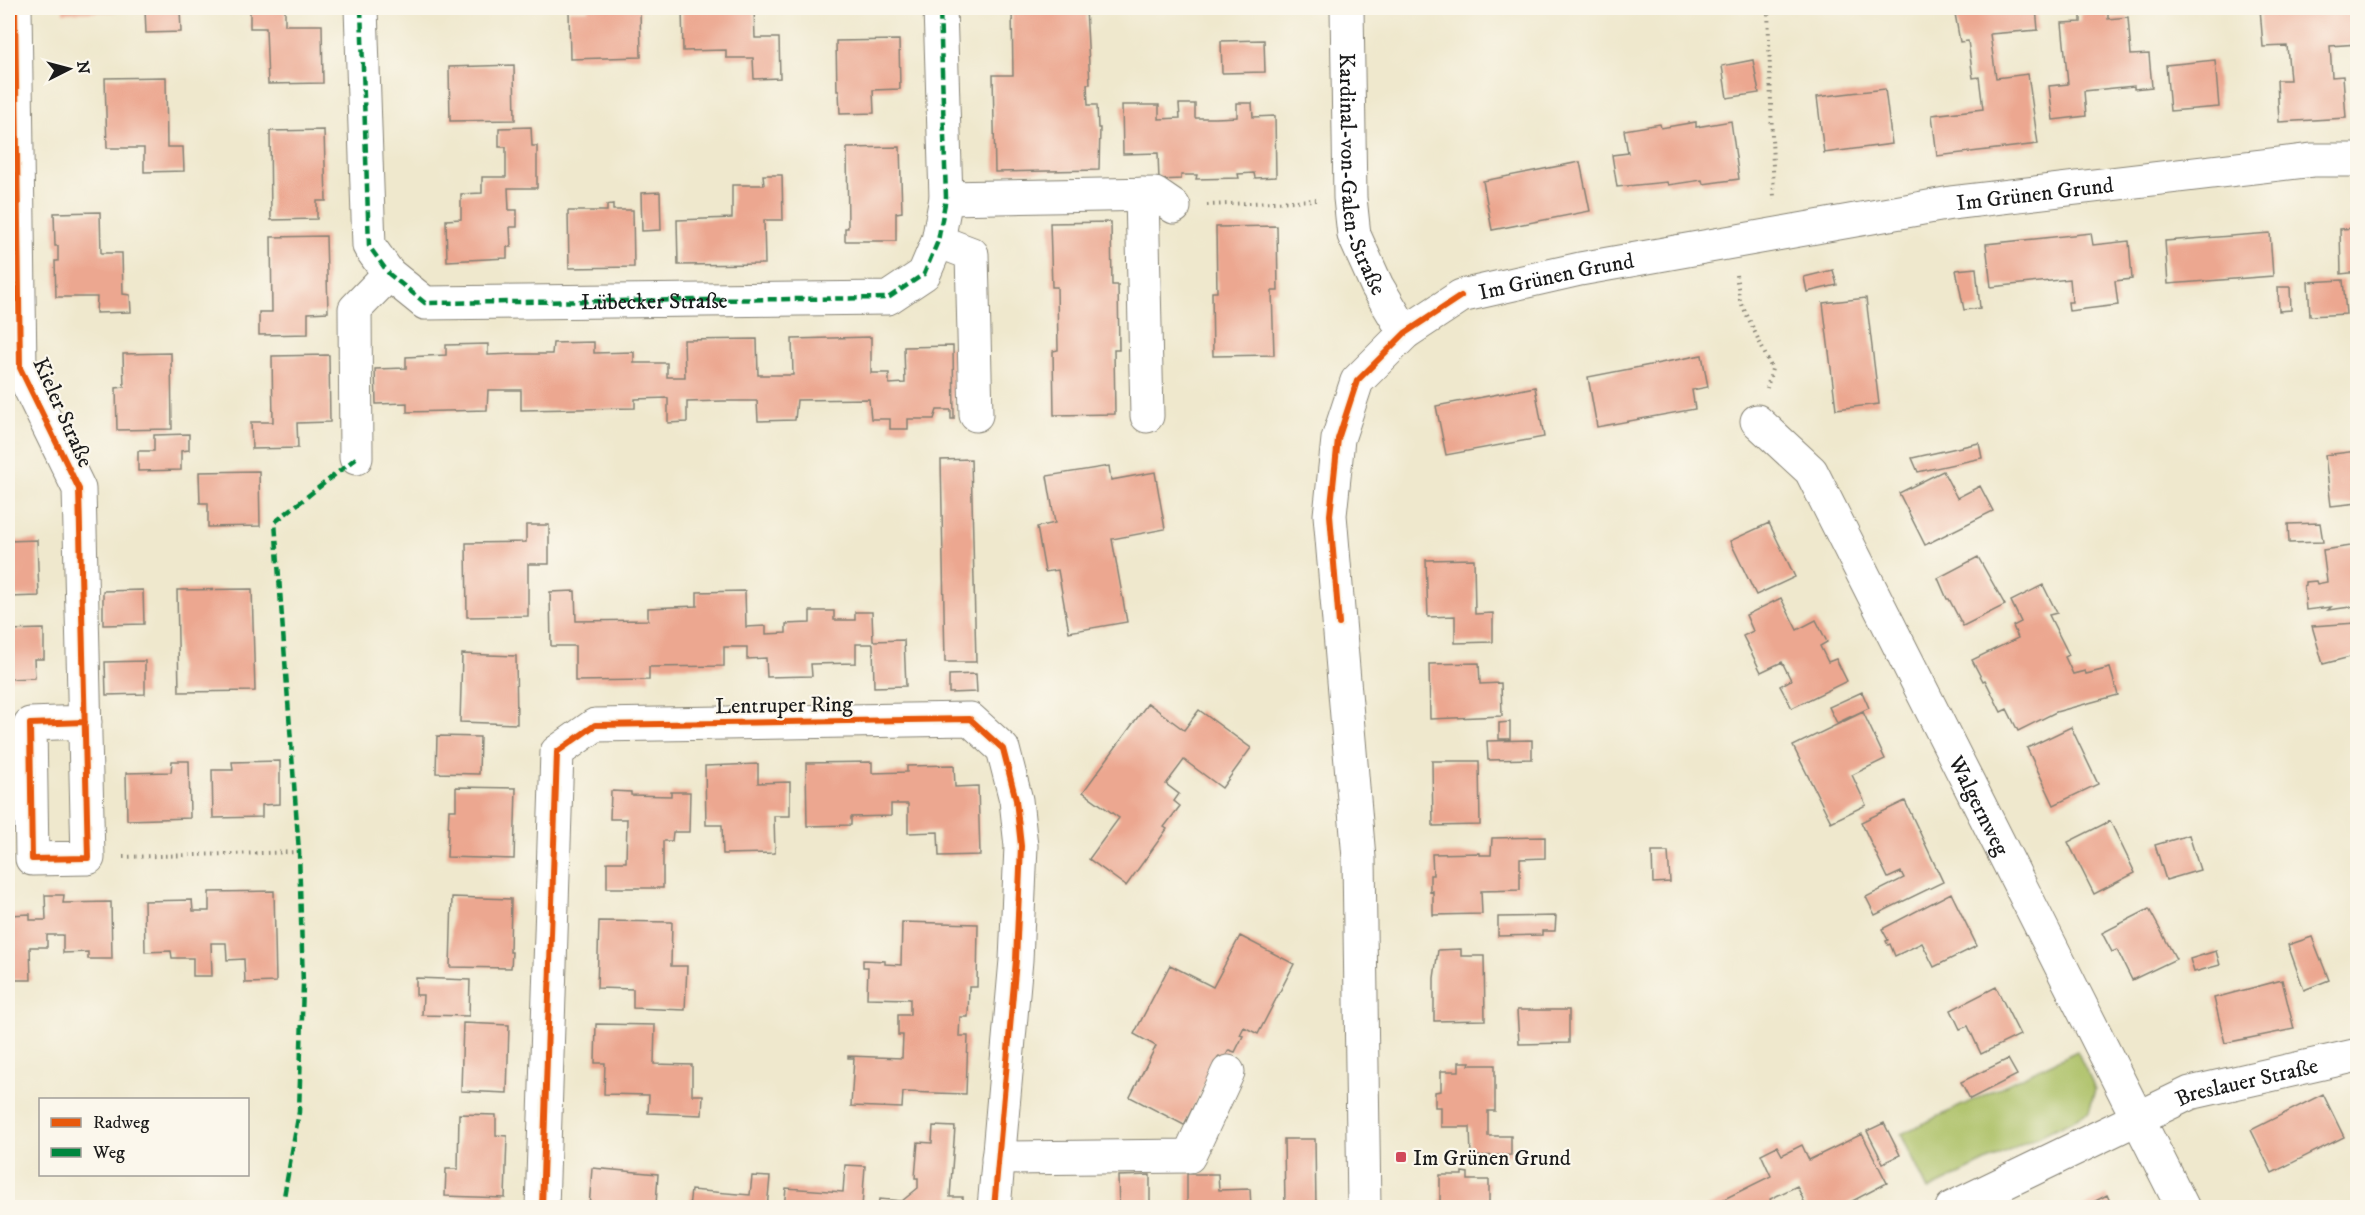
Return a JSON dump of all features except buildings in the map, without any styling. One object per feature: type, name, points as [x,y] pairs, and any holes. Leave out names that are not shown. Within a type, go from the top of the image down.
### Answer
[{"type":"street","name":"Kieler Straße","points":[[15,8],[20,368],[79,489],[88,858]]},
{"type":"street","name":"Lübecker Straße","points":[[361,8],[369,246],[389,274],[425,303],[888,298],[924,274],[938,241],[946,198],[940,8]]},
{"type":"street","name":"Kardinal-von-Galen-Straße","points":[[1347,8],[1350,198],[1354,234],[1377,286],[1405,333]]},
{"type":"street","name":"Im Grünen Grund","points":[[1364,1208],[1359,858],[1330,515],[1338,439],[1357,381],[1405,333],[1461,296],[1580,268],[1951,203],[2313,160],[2358,160]]},
{"type":"street","points":[[1142,194],[1147,416]]},
{"type":"street","points":[[946,198],[1155,194],[1174,207]]},
{"type":"street","points":[[938,241],[972,254],[976,415]]},
{"type":"street","points":[[356,458],[355,309],[389,274]]},
{"type":"street","name":"Walgernweg","points":[[1757,421],[1810,471],[2183,1208]]},
{"type":"street","name":"Lentruper Ring","points":[[542,1208],[557,752],[595,725],[970,719],[1003,749],[1016,800],[1021,846],[1016,960],[994,1208]]},
{"type":"street","points":[[85,722],[30,724],[32,859],[88,858]]},
{"type":"street","name":"Breslauer Straße","points":[[1952,1208],[2190,1093],[2358,1055]]},
{"type":"street","points":[[998,1158],[1189,1156],[1228,1072]]},
{"type":"path","points":[[1768,8],[1774,205]]},
{"type":"path","points":[[1174,207],[1350,198]]},
{"type":"path","points":[[1731,242],[1740,300],[1772,369],[1757,421]]},
{"type":"path","points":[[88,858],[299,852]]},
{"type":"green space","points":[[2077,1051],[2095,1089],[2089,1112],[1928,1190],[1901,1134]]},
{"type":"marked path","points":[[361,8],[369,246],[389,274],[425,303],[888,298],[924,274],[938,241],[946,198],[940,8]]},
{"type":"marked path","points":[[282,1208],[299,1112],[303,985],[299,852],[275,522],[356,458]]},
{"type":"cycle path","points":[[15,8],[20,368],[79,489],[88,858],[32,859],[30,724],[85,722]]},
{"type":"cycle path","points":[[1339,624],[1330,515],[1338,439],[1357,381],[1405,333],[1461,296]]},
{"type":"cycle path","points":[[542,1208],[557,752],[595,725],[970,719],[1003,749],[1016,800],[1021,846],[1016,960],[994,1208]]},
{"type":"place","name":"Im Grünen Grund","points":[[1401,1157]]}]
